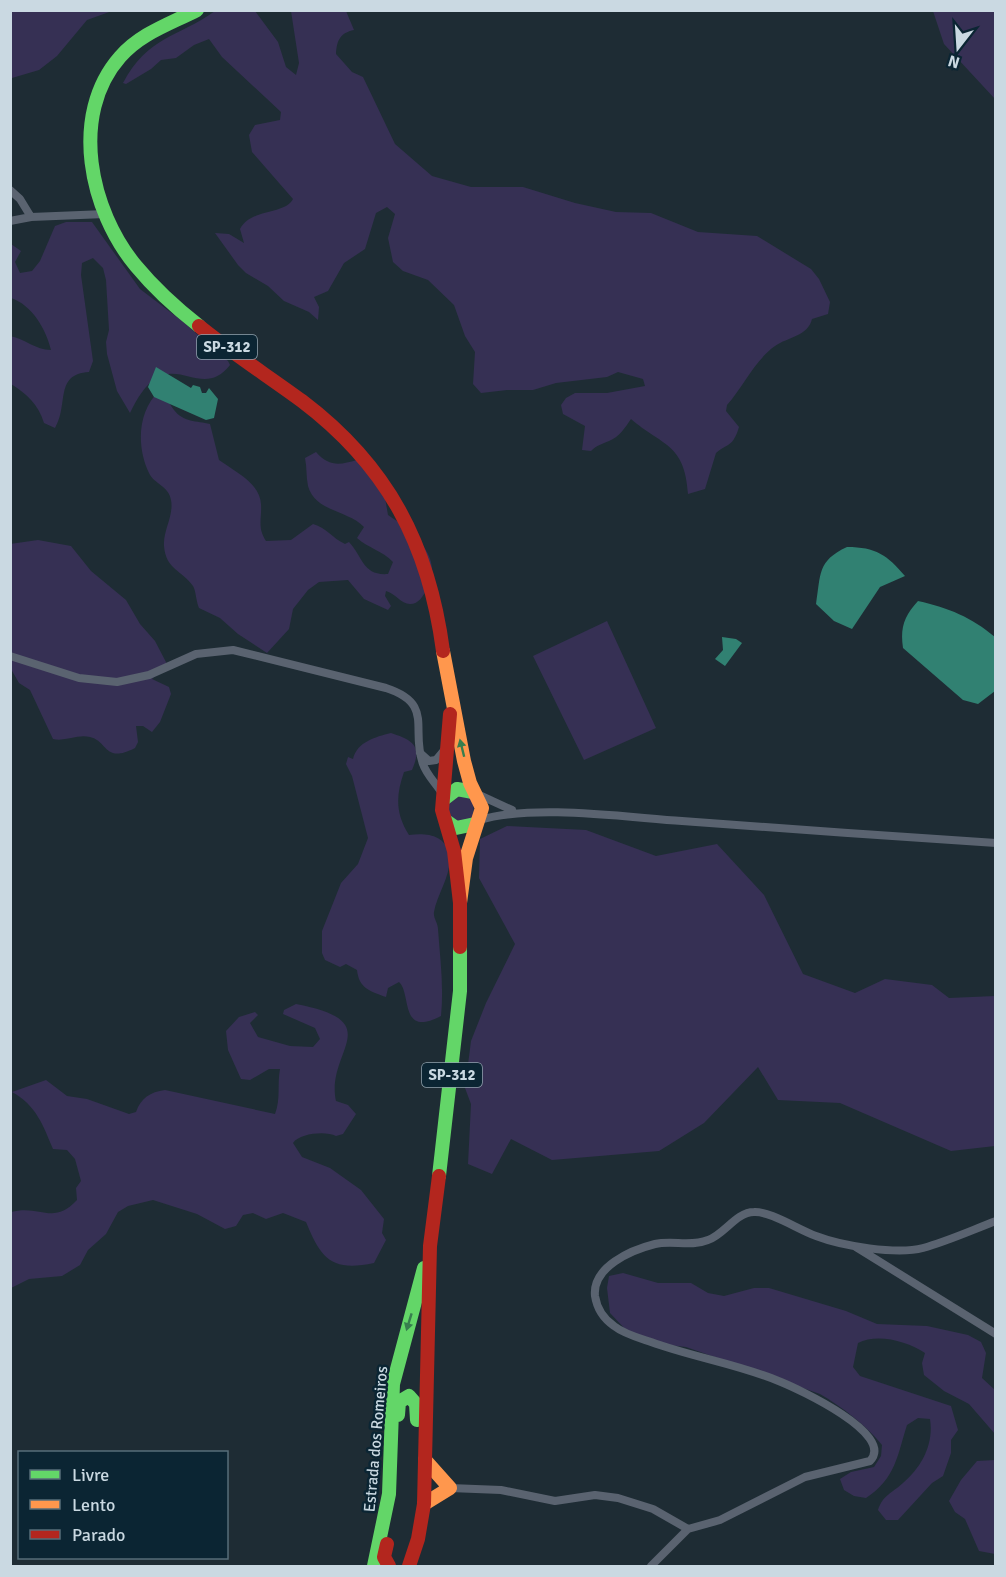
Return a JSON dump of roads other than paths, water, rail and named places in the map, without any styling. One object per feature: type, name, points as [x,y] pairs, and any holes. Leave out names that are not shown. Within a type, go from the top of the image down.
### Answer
[{"type":"main road","name":"Estrada dos Romeiros","points":[[197,10],[133,44],[114,65],[99,91],[91,119],[88,148],[93,177],[105,214],[130,260],[161,297],[336,429],[360,452],[384,484],[410,530],[430,578],[451,703],[473,792],[481,802],[466,858],[460,903]]},
{"type":"main road","name":"Estrada dos Romeiros","points":[[409,1566],[418,1539],[424,1504],[430,1246],[452,1079],[460,991],[460,903],[454,851],[441,810],[444,799],[451,703]]},
{"type":"main road","points":[[444,799],[457,789],[473,792]]},
{"type":"main road","points":[[446,821],[456,828],[469,828],[477,822]]},
{"type":"main road","name":"Estrada dos Romeiros","points":[[374,1566],[389,1494],[391,1413],[398,1362],[430,1246]]},
{"type":"main road","points":[[391,1440],[398,1426],[399,1402],[405,1396],[415,1401],[417,1426],[425,1438]]},
{"type":"main road","points":[[424,1504],[450,1488],[425,1460]]},
{"type":"main road","points":[[383,1529],[388,1539],[384,1562],[389,1566]]},
{"type":"main road","points":[[399,1566],[407,1549],[418,1539]]},
{"type":"street","points":[[10,190],[20,199],[31,217]]},
{"type":"street","points":[[10,221],[31,217],[105,214]]},
{"type":"street","points":[[10,656],[78,678],[117,682],[149,675],[209,651],[245,651],[386,688],[406,696],[416,707],[420,753],[424,768],[444,799]]},
{"type":"street","points":[[420,753],[427,759],[436,760],[447,747]]},
{"type":"street","points":[[473,792],[495,805],[518,812]]},
{"type":"street","points":[[477,822],[500,813],[518,812],[623,817],[996,843]]},
{"type":"street","points":[[651,1566],[688,1529],[720,1520],[811,1475],[870,1461],[873,1454],[872,1444],[865,1433],[843,1413],[779,1381],[680,1353],[615,1327],[604,1318],[595,1295],[596,1282],[601,1272],[632,1253],[656,1244],[701,1243],[712,1239],[751,1212],[762,1212],[821,1238],[853,1245],[897,1250],[922,1248],[996,1221]]},
{"type":"street","points":[[853,1245],[996,1334]]},
{"type":"street","points":[[450,1488],[501,1490],[555,1501],[595,1495],[618,1498],[653,1509],[688,1529]]}]
